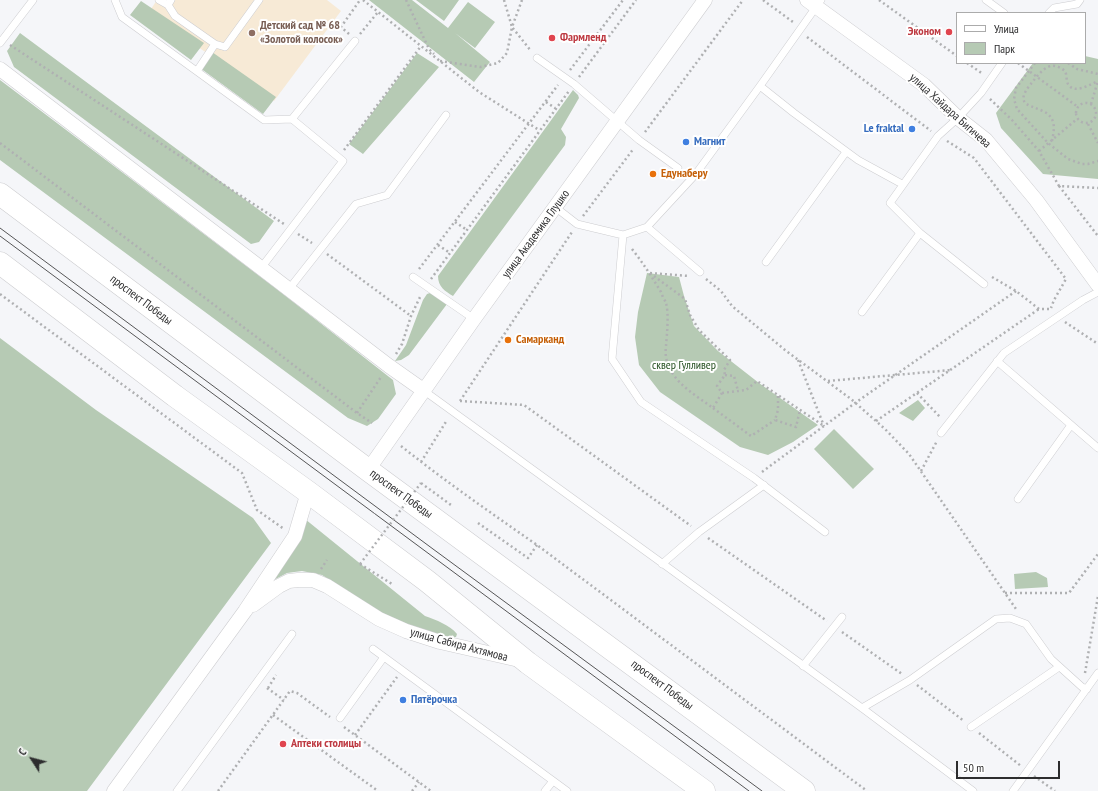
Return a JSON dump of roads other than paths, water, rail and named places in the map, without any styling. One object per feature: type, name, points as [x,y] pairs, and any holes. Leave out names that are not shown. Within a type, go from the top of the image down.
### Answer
[{"type":"main road","name":"проспект Победы","points":[[0,194],[368,470],[804,791]]},
{"type":"main road","points":[[0,263],[175,396],[308,492],[427,581],[528,663],[704,791]]},
{"type":"street","name":"улица Академика Глушко","points":[[368,470],[423,390],[705,0]]},
{"type":"street","name":"улица Хайдара Бигичева","points":[[815,2],[924,84],[958,118],[986,140],[1031,194],[1098,285]]},
{"type":"street","points":[[0,69],[389,366],[423,390]]},
{"type":"street","name":"улица Сабира Ахтямова","points":[[114,791],[245,611],[295,536],[308,492]]},
{"type":"street","name":"улица Сабира Ахтямова","points":[[245,611],[279,586],[298,580],[312,580],[327,586],[379,619],[406,631],[440,642],[528,663]]},
{"type":"lane","points":[[1,42],[33,0]]},
{"type":"lane","points":[[115,0],[122,17],[264,120],[292,119],[342,161],[261,268]]},
{"type":"lane","points":[[159,0],[170,2],[175,16],[215,44],[225,47],[260,0]]},
{"type":"lane","points":[[986,0],[1003,12]]},
{"type":"lane","points":[[1050,12],[1054,8],[1077,4],[1080,0]]},
{"type":"lane","points":[[555,207],[577,224],[623,236],[647,227],[695,175],[760,86],[815,2]]},
{"type":"lane","points":[[292,119],[354,40]]},
{"type":"lane","points":[[197,71],[215,44]]},
{"type":"lane","points":[[537,58],[574,84],[639,140],[678,168]]},
{"type":"lane","points":[[984,284],[920,233],[890,203],[902,184],[938,136],[958,118],[982,92],[1001,64]]},
{"type":"lane","points":[[760,86],[846,152],[902,184]]},
{"type":"lane","points":[[289,289],[356,204],[387,195],[446,115]]},
{"type":"lane","points":[[766,262],[846,152]]},
{"type":"lane","points":[[647,227],[702,274]]},
{"type":"lane","points":[[862,312],[920,233]]},
{"type":"lane","points":[[623,236],[612,359],[641,402],[764,485],[825,532]]},
{"type":"lane","points":[[413,277],[474,319]]},
{"type":"lane","points":[[941,433],[1004,353],[1098,292]]},
{"type":"lane","points":[[997,361],[1098,448]]},
{"type":"lane","points":[[423,390],[862,708],[973,791]]},
{"type":"lane","points":[[1018,499],[1071,425]]},
{"type":"lane","points":[[662,564],[699,532],[764,485]]},
{"type":"lane","points":[[803,666],[842,617]]},
{"type":"lane","points":[[862,708],[910,680],[996,619],[1010,618],[1026,624],[1051,659],[1084,688]]},
{"type":"lane","points":[[177,791],[292,634]]},
{"type":"lane","points":[[373,649],[567,791]]},
{"type":"lane","points":[[340,718],[384,657]]},
{"type":"lane","points":[[971,727],[1059,667]]},
{"type":"lane","points":[[1013,791],[1084,688],[1098,673]]},
{"type":"lane","points":[[545,791],[553,780]]},
{"type":"tram line","points":[[0,228],[762,791]]},
{"type":"tram line","points":[[0,236],[749,791]]},
{"type":"place","name":"Эконом","points":[[949,32]]},
{"type":"place","name":"Детский сад № 68 «Золотой колосок»","points":[[252,33]]},
{"type":"place","name":"Фармленд","points":[[552,38]]},
{"type":"place","name":"Le fraktal","points":[[912,129]]},
{"type":"place","name":"Магнит","points":[[686,142]]},
{"type":"place","name":"Едунаберу","points":[[653,174]]},
{"type":"place","name":"Самарканд","points":[[508,340]]},
{"type":"place","name":"Пятёрочка","points":[[403,700]]},
{"type":"place","name":"Аптеки столицы","points":[[283,744]]},
{"type":"park label","name":"сквер Гулливер","points":[[684,366]]}]
